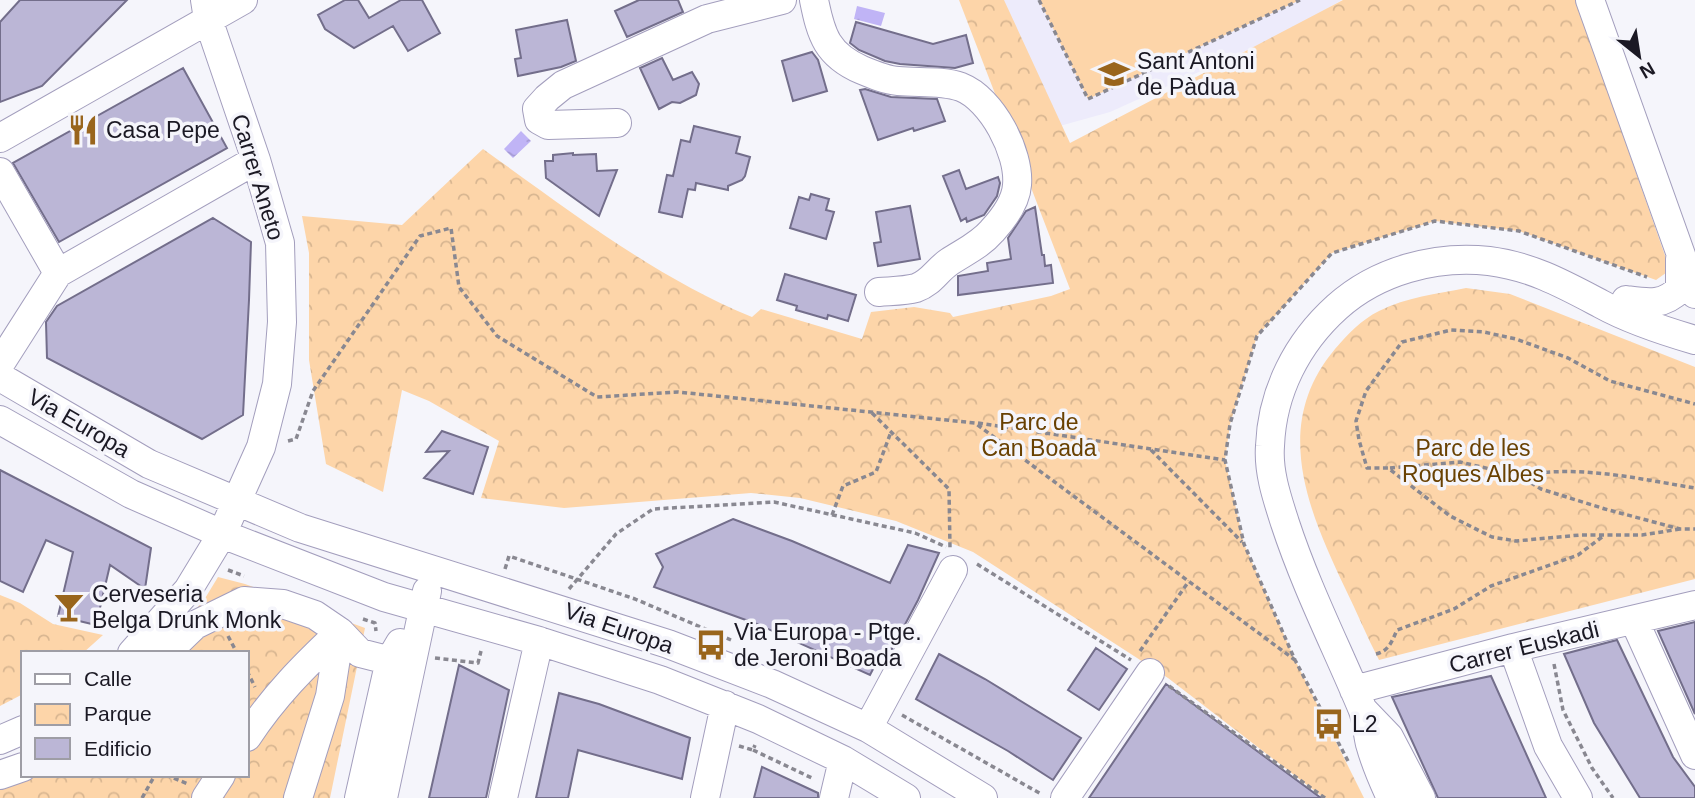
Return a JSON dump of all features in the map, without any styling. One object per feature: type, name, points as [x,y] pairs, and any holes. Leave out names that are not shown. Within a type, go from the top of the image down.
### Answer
[{"type":"street","points":[[0,138],[206,9],[243,0]]},
{"type":"street","points":[[617,123],[548,125],[539,120],[537,109],[563,85],[677,32],[707,19],[782,0]]},
{"type":"street","points":[[814,0],[820,26],[834,52],[850,65],[895,81],[940,82],[962,88],[992,111],[1015,162],[1017,185],[1011,204],[986,239],[947,263],[929,282],[915,288],[879,292]]},
{"type":"street","points":[[1590,0],[1695,294]]},
{"type":"street","name":"Carrer Aneto","points":[[206,9],[256,160],[280,243],[282,322],[277,384],[261,447],[237,500]]},
{"type":"street","points":[[0,364],[58,273],[256,160]]},
{"type":"street","points":[[0,173],[58,273]]},
{"type":"street","points":[[1626,300],[1650,303],[1662,302],[1672,297],[1679,289],[1680,255]]},
{"type":"street","points":[[1391,798],[1371,746],[1359,700],[1303,572],[1276,494],[1269,447],[1283,381],[1295,357],[1324,319],[1342,302],[1366,286],[1390,273],[1410,267],[1465,260],[1505,263],[1525,268],[1572,287],[1603,305],[1695,340]]},
{"type":"street","points":[[1572,287],[1607,293],[1666,316],[1695,321]]},
{"type":"street","name":"Via Europa","points":[[0,377],[149,464],[300,528],[668,644],[772,684],[869,728],[983,798]]},
{"type":"street","name":"Via Europa","points":[[0,421],[131,494],[294,564],[384,597],[660,680],[725,705],[843,760],[906,798]]},
{"type":"street","points":[[134,651],[188,590],[222,534],[237,500]]},
{"type":"street","points":[[869,728],[952,559]]},
{"type":"street","points":[[359,798],[400,663],[422,608],[433,571]]},
{"type":"street","points":[[168,651],[195,625],[244,601],[283,604],[315,614],[341,632],[360,653],[400,663]]},
{"type":"street","name":"Carrer Euskadi","points":[[1359,700],[1513,648],[1695,605]]},
{"type":"street","points":[[1634,621],[1695,755]]},
{"type":"street","points":[[248,735],[267,706],[295,675],[341,632]]},
{"type":"street","points":[[298,798],[330,696],[341,632]]},
{"type":"street","points":[[503,798],[539,642]]},
{"type":"street","points":[[1513,648],[1548,746],[1578,798]]},
{"type":"street","points":[[383,798],[400,663]]},
{"type":"street","points":[[1065,798],[1141,667]]},
{"type":"street","points":[[1359,700],[1390,737],[1422,798]]},
{"type":"street","points":[[705,798],[725,705]]},
{"type":"street","points":[[0,740],[21,731]]},
{"type":"street","points":[[825,789],[843,760]]},
{"type":"street","points":[[0,775],[21,768]]},
{"type":"street","points":[[206,798],[220,777]]},
{"type":"path","points":[[1039,0],[1088,99],[1300,0]]},
{"type":"path","points":[[1349,763],[1295,660],[1244,544],[1225,460],[1230,424],[1257,336],[1332,253],[1435,221],[1519,230],[1656,280]]},
{"type":"path","points":[[261,447],[296,439],[313,391],[420,236],[451,228],[459,287],[497,336],[597,397],[678,392],[975,422],[1225,460]]},
{"type":"path","points":[[1680,529],[1541,489],[1520,476],[1460,462],[1367,468],[1356,421],[1366,391],[1402,342],[1451,330],[1484,332],[1516,339],[1568,358],[1610,381],[1695,404]]},
{"type":"path","points":[[870,412],[949,489],[952,559]]},
{"type":"path","points":[[975,422],[1295,660]]},
{"type":"path","points":[[832,515],[843,486],[876,472],[891,432]]},
{"type":"path","points":[[1150,449],[1244,544]]},
{"type":"path","points":[[1388,468],[1450,516],[1492,537],[1516,541],[1580,535],[1642,535],[1695,529]]},
{"type":"path","points":[[1520,476],[1536,473],[1609,474],[1695,488]]},
{"type":"path","points":[[1376,654],[1384,652],[1397,630],[1454,609],[1491,586],[1578,555],[1604,536]]},
{"type":"path","points":[[1141,667],[1189,581]]},
{"type":"path","points":[[1549,640],[1563,710],[1592,768],[1613,798]]},
{"type":"path","points":[[753,750],[825,789]]},
{"type":"path","points":[[142,798],[154,777]]},
{"type":"shaded area","name":"Sant Antoni de Pàdua","points":[[1001,0],[1342,0],[1281,35],[1110,112],[1056,127]]},
{"type":"green space","name":"Parc de Can Boada","points":[[959,0],[1004,0],[1070,143],[1343,0],[1576,0],[1670,270],[1656,280],[1519,231],[1435,221],[1332,253],[1257,336],[1230,424],[1225,460],[1244,544],[1295,660],[1364,798],[1324,798],[1168,678],[973,552],[896,521],[800,498],[751,493],[564,508],[481,498],[499,441],[429,401],[402,390],[383,492],[326,464],[309,360],[309,253],[302,216],[402,225],[483,149],[646,262],[716,301],[752,317],[761,309],[862,339],[871,312],[914,307],[950,313],[953,317],[1051,296],[1070,289]]},
{"type":"green space","points":[[1039,0],[1300,0],[1088,99]]},
{"type":"green space","name":"Parc de les Roques Albes","points":[[1466,288],[1510,294],[1695,367],[1695,579],[1379,660],[1331,558],[1309,498],[1302,468],[1300,437],[1304,407],[1316,378],[1335,349],[1366,319],[1400,302]]},
{"type":"green space","points":[[218,577],[245,584],[365,628],[330,798],[0,798],[0,764],[21,774],[21,777],[248,777],[248,651],[158,651],[204,600]]},
{"type":"green space","points":[[0,595],[20,603],[53,624],[103,635],[85,651],[21,651],[21,695],[0,706]]},
{"type":"water","points":[[857,6],[885,13],[881,26],[854,19]]},
{"type":"water","points":[[521,131],[531,141],[513,158],[504,149]]},
{"type":"building","points":[[20,0],[127,0],[42,86],[0,102],[0,22]]},
{"type":"building","points":[[345,0],[358,0],[369,18],[401,0],[422,0],[440,33],[408,51],[393,26],[354,48],[325,29],[318,15]]},
{"type":"building","points":[[639,0],[678,0],[683,12],[627,37],[615,11]]},
{"type":"building","points":[[567,20],[576,61],[518,76],[515,59],[521,58],[516,30]]},
{"type":"building","points":[[856,22],[933,44],[966,35],[973,63],[955,68],[885,61],[859,50],[850,43]]},
{"type":"building","points":[[812,52],[818,60],[827,91],[793,101],[782,61]]},
{"type":"building","points":[[662,58],[673,80],[692,72],[699,84],[696,95],[659,109],[640,68]]},
{"type":"building","points":[[183,68],[227,148],[59,242],[13,163]]},
{"type":"building","points":[[860,90],[891,97],[937,99],[945,121],[878,140]]},
{"type":"building","points":[[694,126],[740,137],[736,153],[750,157],[745,176],[728,186],[728,190],[696,183],[695,190],[688,189],[682,217],[659,212],[667,175],[673,176],[681,140],[690,142]]},
{"type":"building","points":[[596,154],[597,171],[617,170],[599,216],[546,178],[545,161],[553,161],[553,155]]},
{"type":"building","points":[[959,170],[966,189],[998,177],[1000,183],[997,196],[984,215],[967,222],[966,218],[961,221],[943,176]]},
{"type":"building","points":[[811,194],[829,199],[826,210],[834,212],[826,239],[790,228],[799,197],[809,200]]},
{"type":"building","points":[[910,206],[920,259],[878,266],[874,243],[881,242],[876,212]]},
{"type":"building","points":[[1035,207],[1042,255],[1045,266],[1051,265],[1053,283],[958,295],[958,276],[988,271],[987,263],[1011,259],[1008,238],[1026,211]]},
{"type":"building","points":[[213,218],[251,242],[249,300],[243,415],[202,439],[47,358],[46,322],[57,306]]},
{"type":"building","points":[[785,274],[856,295],[848,321],[828,315],[827,319],[796,310],[797,306],[777,300]]},
{"type":"building","points":[[442,431],[488,447],[473,494],[424,478],[449,451],[426,452]]},
{"type":"building","points":[[0,470],[151,548],[145,589],[110,565],[96,625],[58,616],[73,552],[46,540],[23,592],[0,581]]},
{"type":"building","points":[[733,519],[890,583],[908,545],[939,553],[892,649],[885,646],[870,675],[757,624],[654,587],[663,567],[656,554]]},
{"type":"building","points":[[1695,622],[1695,714],[1658,631]]},
{"type":"building","points":[[1617,640],[1673,757],[1695,787],[1695,798],[1640,798],[1594,723],[1564,654]]},
{"type":"building","points":[[1096,648],[1127,669],[1099,710],[1068,690]]},
{"type":"building","points":[[939,654],[1081,738],[1053,780],[916,699]]},
{"type":"building","points":[[459,665],[509,690],[486,798],[429,798]]},
{"type":"building","points":[[1491,676],[1546,798],[1438,798],[1392,697]]},
{"type":"building","points":[[1166,684],[1321,798],[1089,798]]},
{"type":"building","points":[[559,693],[599,704],[690,738],[682,779],[578,750],[568,798],[536,798]]},
{"type":"building","points":[[762,767],[818,793],[818,798],[754,798]]},
{"type":"place","name":"Sant Antoni de Pàdua","points":[[1114,74]]},
{"type":"place","name":"Casa Pepe","points":[[83,130]]},
{"type":"place","name":"Cerveseria Belga Drunk Monk","points":[[69,607]]},
{"type":"place","name":"Via Europa - Ptge. de Jeroni Boada","points":[[711,645]]},
{"type":"place","name":"L2","points":[[1329,724]]}]
